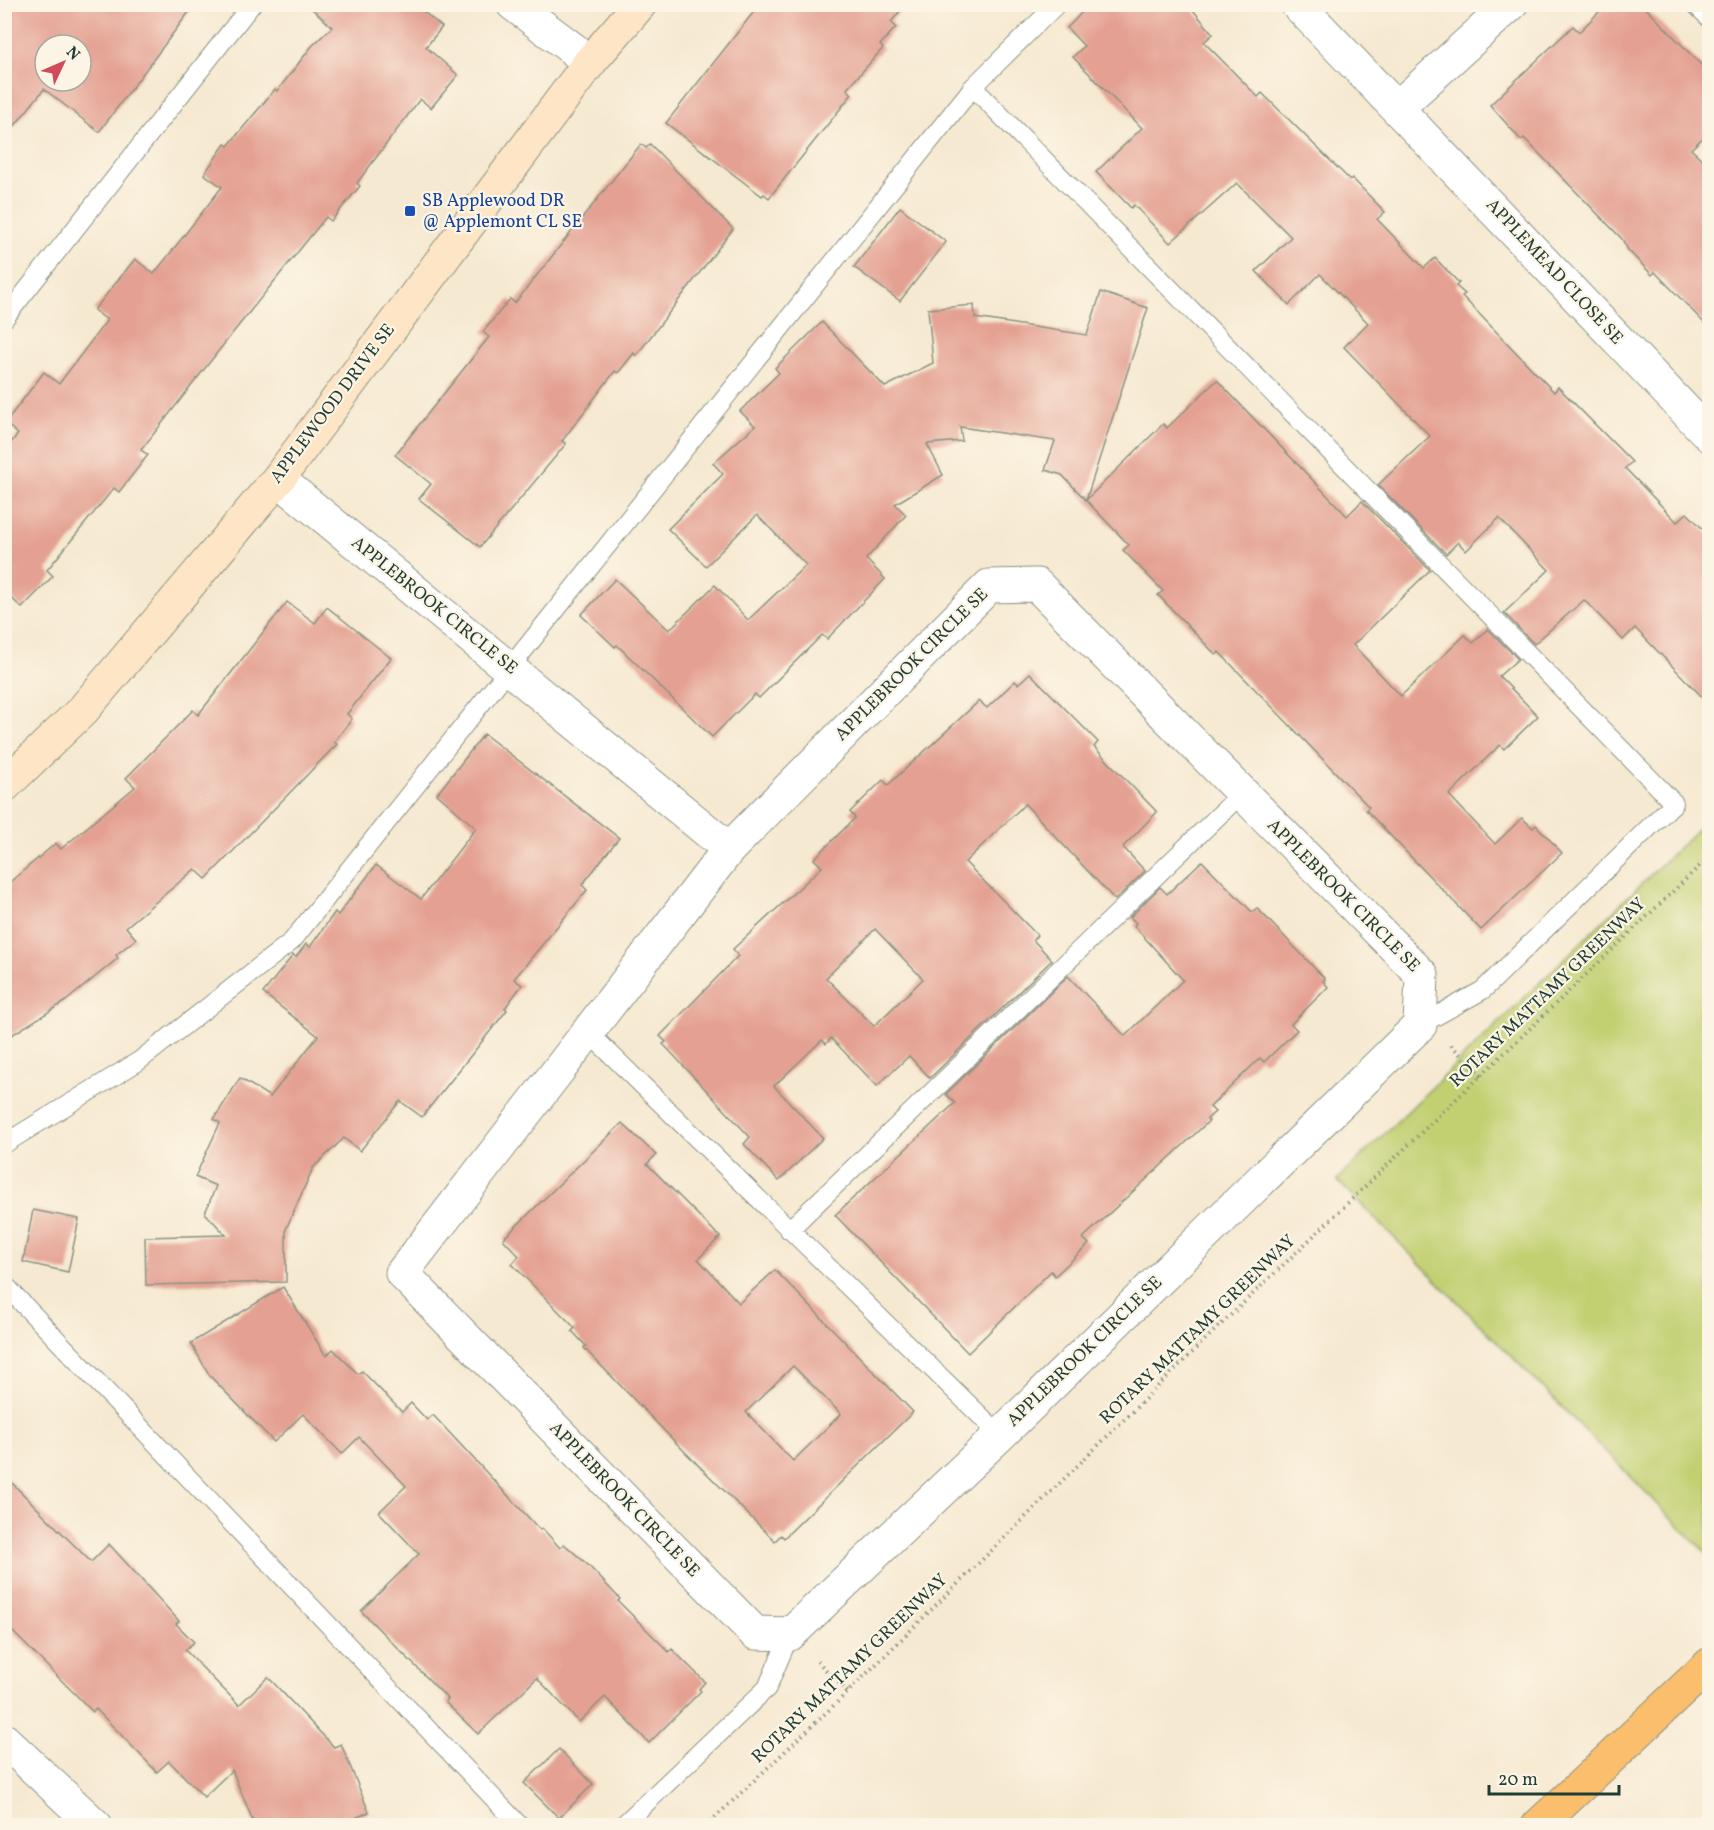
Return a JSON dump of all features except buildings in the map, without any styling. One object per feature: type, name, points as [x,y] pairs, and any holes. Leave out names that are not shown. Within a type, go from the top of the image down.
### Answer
[{"type":"highway","points":[[1538,1826],[1710,1664]]},
{"type":"street","points":[[513,4],[590,62]]},
{"type":"street","name":"APPLEWOOD DRIVE SE","points":[[4,786],[83,710],[278,479],[590,62],[640,4]]},
{"type":"street","name":"APPLEMEAD CLOSE SE","points":[[1298,4],[1710,436]]},
{"type":"street","points":[[1398,107],[1511,4]]},
{"type":"street","name":"APPLEBROOK CIRCLE SE","points":[[278,479],[511,667],[729,849]]},
{"type":"street","name":"APPLEBROOK CIRCLE SE","points":[[1037,585],[1422,975],[1420,1025],[1000,1435],[790,1634],[755,1633],[402,1273],[729,849],[989,586],[1037,585]]},
{"type":"street","points":[[4,1740],[96,1826]]},
{"type":"lane","points":[[4,319],[252,4]]},
{"type":"lane","points":[[4,1144],[139,1062],[292,941],[973,87],[1057,4]]},
{"type":"lane","points":[[1695,4],[1710,19]]},
{"type":"lane","points":[[973,87],[1674,803],[1483,990],[1420,1025]]},
{"type":"lane","points":[[789,1230],[1241,794]]},
{"type":"lane","points":[[589,1033],[1000,1435]]},
{"type":"lane","points":[[4,1284],[520,1826]]},
{"type":"lane","points":[[622,1826],[767,1688],[790,1634]]},
{"type":"path","name":"ROTARY MATTAMY GREENWAY","points":[[706,1826],[848,1692],[1209,1336],[1710,855]]},
{"type":"green space","points":[[1709,818],[1709,1556],[1337,1180]]},
{"type":"place","name":"SB Applewood DR @ Applemont CL SE","points":[[410,211]]}]
